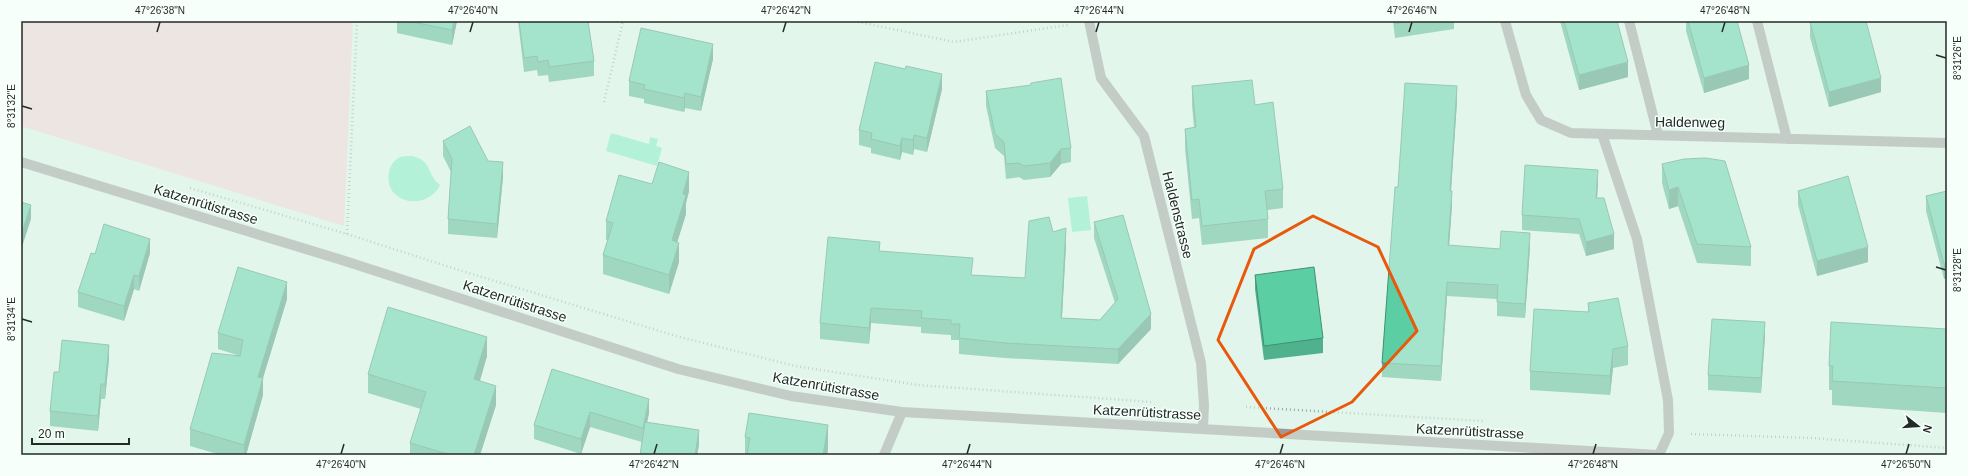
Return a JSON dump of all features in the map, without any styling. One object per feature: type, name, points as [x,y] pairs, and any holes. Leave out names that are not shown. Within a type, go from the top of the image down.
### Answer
[{"type":"street","name":"Haldenstrasse","points":[[1089,21],[1101,78],[1144,136],[1201,364],[1204,406],[1203,429]]},
{"type":"street","name":"Haldenweg","points":[[1506,21],[1526,95],[1541,120],[1571,133],[1947,143]]},
{"type":"street","points":[[1629,21],[1658,136]]},
{"type":"street","points":[[1757,21],[1787,139]]},
{"type":"street","points":[[1602,134],[1637,240],[1668,400],[1669,433],[1659,455]]},
{"type":"street","name":"Katzenrütistrasse","points":[[21,162],[345,261],[678,369],[790,396],[902,412],[1659,455]]},
{"type":"street","points":[[884,455],[902,412]]},
{"type":"path","points":[[345,261],[357,21]]},
{"type":"path","points":[[604,102],[622,21]]},
{"type":"path","points":[[854,21],[954,42],[1089,21]]},
{"type":"path","points":[[186,187],[347,234],[462,271],[676,336],[794,366],[918,385],[1158,402]]},
{"type":"highlighted area","points":[[1313,216],[1378,247],[1417,331],[1352,402],[1281,437],[1218,340],[1254,249]]},
{"type":"shaded area","points":[[21,21],[353,21],[344,226],[21,126]]},
{"type":"shaded area","points":[[611,133],[649,144],[650,137],[658,139],[656,146],[662,148],[657,166],[606,151]]},
{"type":"shaded area","points":[[412,156],[419,158],[426,164],[433,177],[440,185],[432,195],[420,201],[401,198],[392,190],[388,180],[390,169],[395,160],[400,157]]},
{"type":"shaded area","points":[[1087,196],[1091,230],[1072,232],[1068,198]]},
{"type":"building","points":[[408,21],[454,21],[452,30]]},
{"type":"building","points":[[519,21],[588,21],[594,61],[549,67],[548,60],[538,62],[537,56],[524,58]]},
{"type":"building","points":[[1395,21],[1411,21],[1395,24]]},
{"type":"building","points":[[1564,21],[1617,21],[1628,62],[1579,75]]},
{"type":"building","points":[[1688,21],[1737,21],[1749,65],[1704,78]]},
{"type":"building","points":[[1866,21],[1881,78],[1829,92],[1810,22]]},
{"type":"building","points":[[641,28],[713,44],[701,97],[685,93],[684,98],[644,89],[645,85],[629,81]]},
{"type":"building","points":[[875,62],[905,69],[906,66],[942,74],[927,138],[914,135],[913,140],[902,138],[900,146],[871,139],[872,133],[859,130]]},
{"type":"building","points":[[1061,78],[1071,148],[1061,149],[1050,163],[1024,166],[1019,163],[1006,164],[1004,142],[995,134],[986,91],[1031,85],[1031,83]]},
{"type":"building","points":[[1252,80],[1255,105],[1273,102],[1283,189],[1265,191],[1268,219],[1202,226],[1199,199],[1192,200],[1185,129],[1196,127],[1192,86]]},
{"type":"building","points":[[1405,83],[1457,86],[1448,245],[1500,249],[1501,231],[1530,233],[1525,304],[1497,302],[1498,285],[1447,282],[1441,366],[1382,363],[1395,187],[1398,187]]},
{"type":"building","points":[[470,126],[488,161],[503,162],[497,224],[448,219],[452,159],[443,141]]},
{"type":"building","points":[[1706,158],[1725,161],[1751,247],[1697,244],[1678,187],[1669,190],[1662,164],[1684,159]]},
{"type":"building","points":[[659,162],[689,172],[683,194],[686,195],[672,240],[679,243],[669,275],[603,255],[613,223],[606,221],[619,175],[652,184]]},
{"type":"building","points":[[1525,165],[1598,170],[1596,198],[1604,198],[1614,234],[1586,242],[1579,219],[1522,215]]},
{"type":"building","points":[[1848,176],[1868,247],[1817,261],[1798,191]]},
{"type":"building","points":[[1947,191],[1947,264],[1944,264],[1926,196]]},
{"type":"building","points":[[21,202],[31,205],[21,235]]},
{"type":"building","points":[[1123,215],[1151,314],[1118,349],[1005,343],[959,338],[960,324],[951,324],[951,320],[921,318],[922,311],[871,308],[869,328],[820,323],[828,237],[880,242],[879,251],[973,258],[971,275],[1025,278],[1029,221],[1049,217],[1053,232],[1066,228],[1061,318],[1100,320],[1118,299],[1094,222]]},
{"type":"building","points":[[104,224],[150,239],[139,276],[134,275],[124,306],[78,292],[91,253],[95,254]]},
{"type":"building","points":[[238,267],[287,282],[258,377],[263,378],[244,445],[190,429],[212,353],[240,356],[243,340],[218,333]]},
{"type":"building","points":[[1314,267],[1323,338],[1264,346],[1255,275]]},
{"type":"building","points":[[1618,298],[1628,346],[1613,349],[1610,376],[1530,371],[1534,309],[1589,312],[1588,303]]},
{"type":"building","points":[[388,307],[487,337],[474,379],[496,386],[474,455],[451,455],[410,443],[426,392],[368,374]]},
{"type":"building","points":[[1712,319],[1765,322],[1761,378],[1708,375]]},
{"type":"building","points":[[1831,322],[1947,329],[1947,388],[1832,381],[1833,366],[1829,366]]},
{"type":"building","points":[[62,340],[109,345],[105,384],[101,384],[98,416],[50,411],[54,372],[59,372]]},
{"type":"building","points":[[552,369],[649,399],[643,428],[590,412],[581,439],[534,425]]},
{"type":"building","points":[[749,413],[828,425],[823,455],[747,455],[750,438],[745,437]]},
{"type":"building","points":[[645,422],[699,430],[695,455],[640,455]]}]
